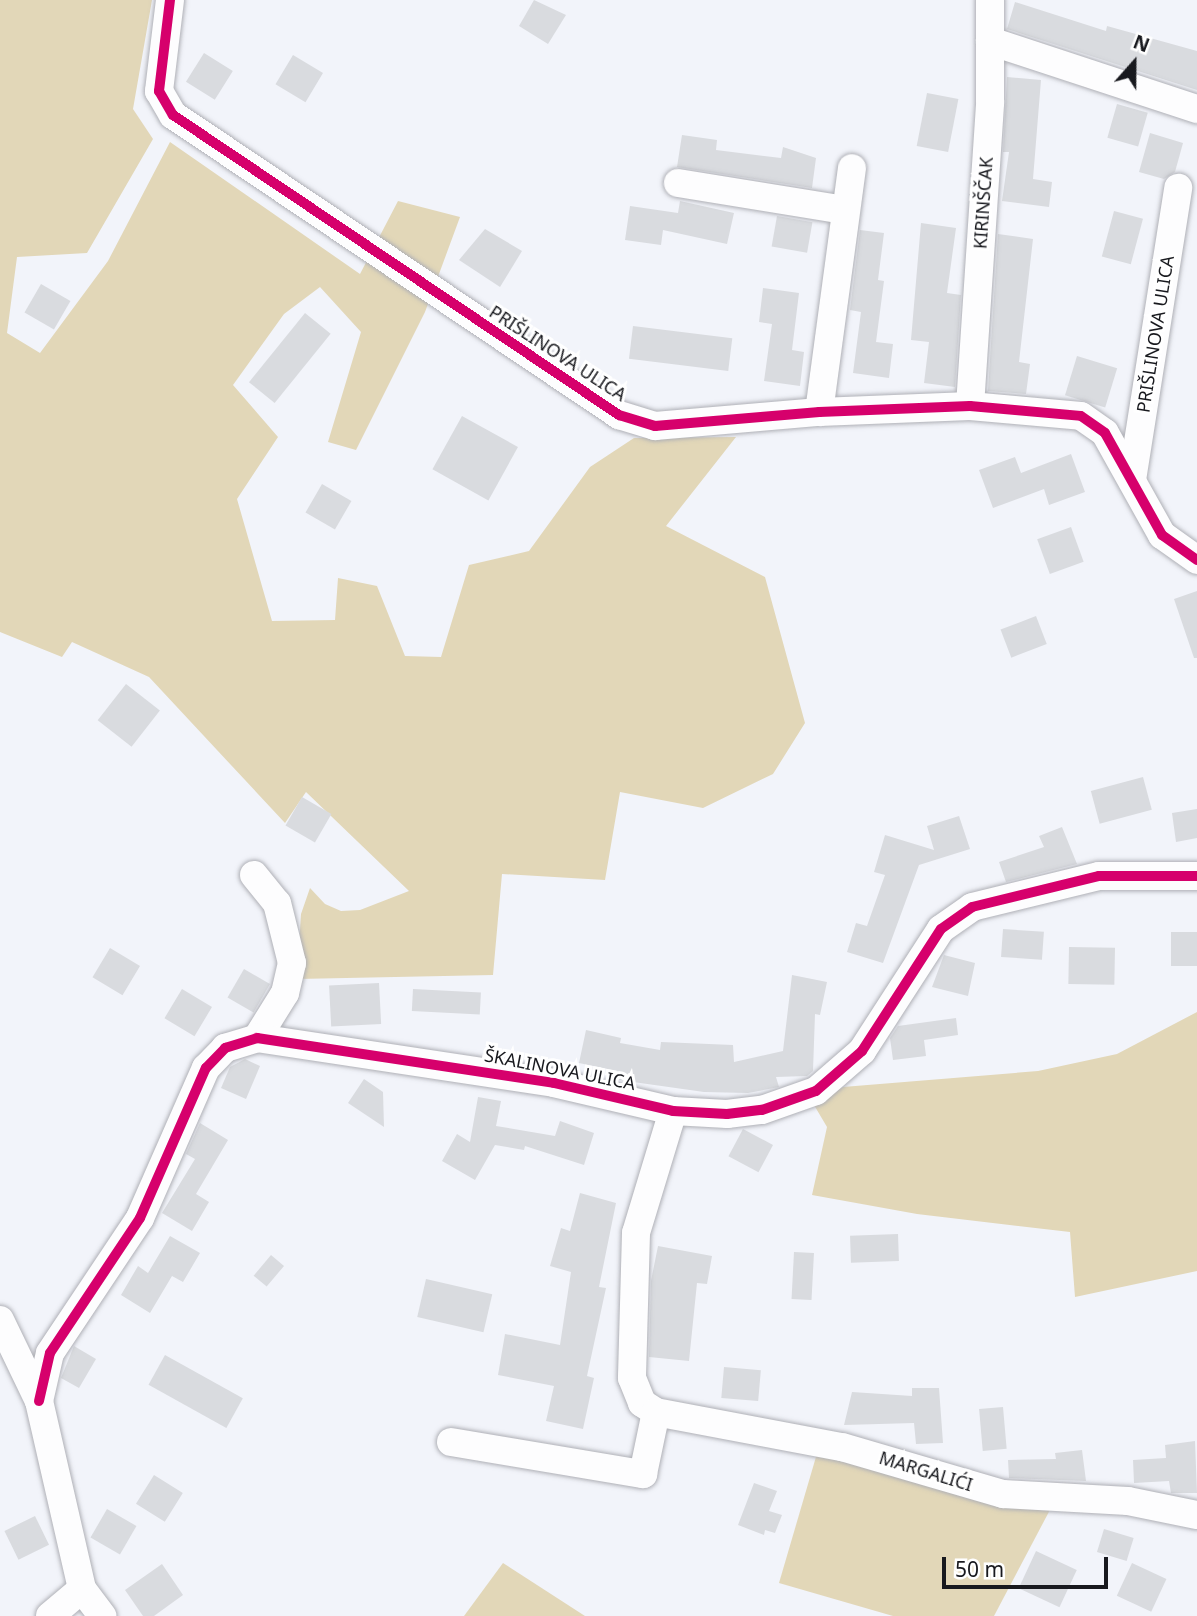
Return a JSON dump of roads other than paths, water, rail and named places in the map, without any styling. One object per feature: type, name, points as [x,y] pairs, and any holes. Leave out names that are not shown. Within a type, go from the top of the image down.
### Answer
[{"type":"street","name":"PRIŠLINOVA ULICA","points":[[170,0],[159,91],[173,115],[619,415],[655,426],[819,412],[970,406],[1090,419],[1105,433],[1162,535],[1197,560]]},
{"type":"street","name":"KIRINŠČAK","points":[[970,406],[990,41],[989,0]]},
{"type":"street","points":[[990,41],[1197,108]]},
{"type":"street","points":[[819,412],[844,210],[852,168]]},
{"type":"street","points":[[678,183],[844,210]]},
{"type":"street","name":"PRIŠLINOVA ULICA","points":[[1132,480],[1178,188]]},
{"type":"street","points":[[254,874],[277,903],[292,962],[285,993],[257,1038]]},
{"type":"street","name":"ŠKALINOVA ULICA","points":[[39,1401],[50,1353],[141,1218],[206,1068],[225,1048],[257,1038],[554,1083],[673,1111],[727,1114],[762,1110],[816,1091],[862,1051],[941,929],[972,907],[1099,876],[1197,876]]},
{"type":"street","points":[[451,1442],[643,1474],[656,1412],[642,1404],[632,1378],[634,1257],[641,1210],[673,1111]]},
{"type":"street","points":[[0,1320],[39,1401],[82,1589],[102,1616]]},
{"type":"street","name":"MARGALIĆI","points":[[656,1412],[842,1447],[1003,1494],[1128,1501],[1197,1516]]},
{"type":"street","points":[[50,1616],[82,1589]]}]
